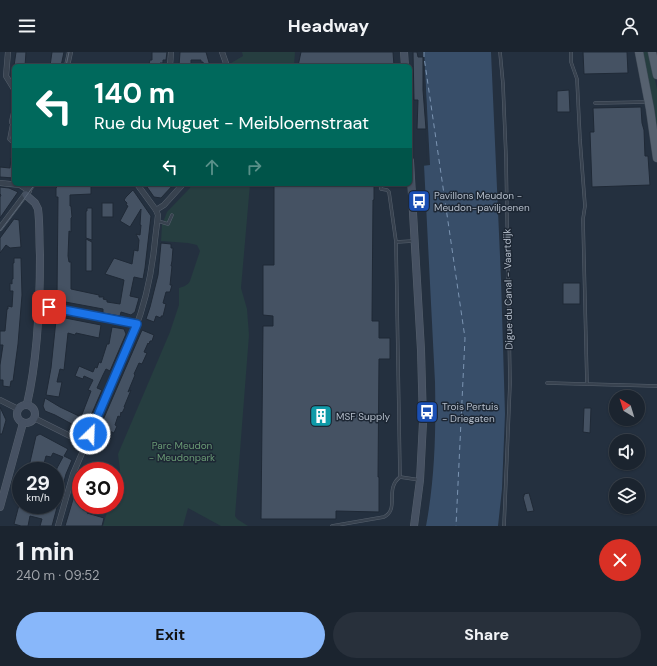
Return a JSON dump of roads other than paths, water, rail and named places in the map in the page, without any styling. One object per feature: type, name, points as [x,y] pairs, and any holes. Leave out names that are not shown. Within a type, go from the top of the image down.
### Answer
[{"type":"main road","points":[[404,52],[405,64]]},
{"type":"main road","points":[[639,52],[649,102],[657,158]]},
{"type":"main road","points":[[652,52],[657,74]]},
{"type":"main road","points":[[411,186],[422,394],[420,480],[414,526]]},
{"type":"main road","points":[[27,193],[38,209],[40,266],[35,355],[27,404]]},
{"type":"main road","points":[[27,404],[35,410],[33,420],[28,423],[19,420],[16,413],[20,406],[27,404]]},
{"type":"main road","points":[[0,507],[23,422]]},
{"type":"street","points":[[8,52],[6,76],[12,86]]},
{"type":"street","points":[[68,64],[70,52]]},
{"type":"street","points":[[170,52],[170,64]]},
{"type":"street","points":[[222,52],[226,64]]},
{"type":"street","points":[[0,183],[12,184]]},
{"type":"street","points":[[21,186],[27,193]]},
{"type":"street","points":[[0,228],[32,186]]},
{"type":"street","points":[[58,526],[71,480],[137,324],[150,282],[158,215],[138,186]]},
{"type":"street","points":[[156,210],[164,205],[181,186]]},
{"type":"street","points":[[39,305],[137,324]]},
{"type":"street","points":[[0,400],[18,409]]},
{"type":"street","points":[[34,418],[86,444]]},
{"type":"lane","name":"Digue du Canal - Vaartdijk","points":[[500,52],[506,157],[510,383],[504,526]]},
{"type":"lane","points":[[571,52],[571,62],[577,79],[585,206],[583,219],[588,384]]},
{"type":"lane","points":[[595,103],[649,102]]},
{"type":"lane","points":[[12,128],[9,139],[12,141]]},
{"type":"lane","points":[[380,186],[381,189],[388,190],[389,192],[396,242],[400,477]]},
{"type":"lane","points":[[157,221],[168,224],[172,215]]},
{"type":"lane","points":[[396,242],[414,241]]},
{"type":"lane","points":[[547,382],[657,386]]},
{"type":"lane","points":[[332,526],[387,516],[391,510],[394,481],[400,477],[420,480]]},
{"type":"water","points":[[424,52],[491,52],[501,279],[505,414],[502,489],[498,526],[426,526],[433,472],[435,382],[424,165],[429,165]]},
{"type":"tram line","points":[[66,64],[69,52]]},
{"type":"tram line","points":[[0,231],[34,186]]},
{"type":"place","name":"Pavillons Meudon - Meudon-paviljoenen","points":[[419,201]]},
{"type":"place","name":"Trois Pertuis - Driegaten","points":[[427,412]]},
{"type":"place","name":"MSF Supply","points":[[321,416]]},
{"type":"park label","name":"Parc Meudon - Meudonpark","points":[[182,450]]}]
